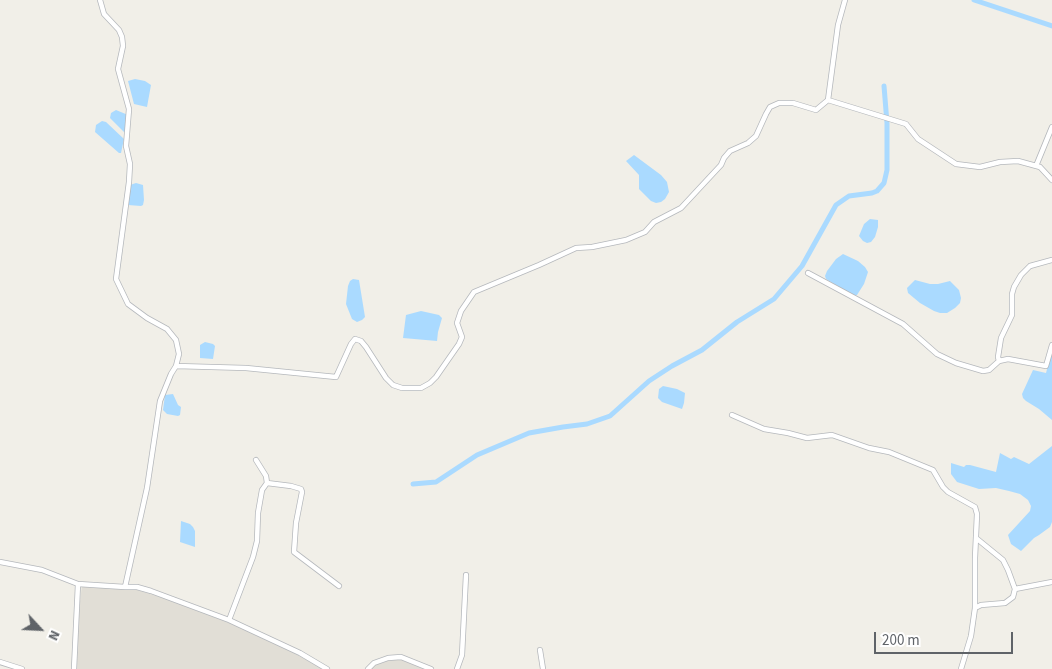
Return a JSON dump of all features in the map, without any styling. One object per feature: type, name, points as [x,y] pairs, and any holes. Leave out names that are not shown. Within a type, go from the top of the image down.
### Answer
[{"type":"street","points":[[100,0],[104,14],[119,30],[122,37],[123,46],[118,69],[129,108],[126,146],[130,164],[130,182],[116,279],[128,304],[147,318],[166,328],[176,340],[179,354],[176,366],[160,401],[146,488],[125,587]]},
{"type":"street","points":[[176,366],[246,368],[336,377],[351,344],[356,339],[361,341],[366,347],[386,378],[393,385],[402,388],[421,388],[436,377],[459,344],[462,337],[457,323],[461,311],[474,292],[576,248],[592,247],[626,240],[645,232],[654,222],[681,208],[721,165],[730,151],[756,136],[770,107],[779,102],[793,103],[816,110],[828,100],[838,25],[844,0]]},
{"type":"street","points":[[828,100],[894,119],[910,127],[918,138],[956,164],[980,167],[1000,162],[1018,161],[1040,167],[1052,180]]},
{"type":"street","points":[[1036,166],[1052,127]]},
{"type":"street","points":[[1000,361],[998,357],[1001,338],[1012,315],[1014,287],[1030,266],[1052,260]]},
{"type":"street","points":[[808,273],[903,324],[937,354],[956,363],[985,371],[1000,361],[1008,359],[1046,366],[1052,345]]},
{"type":"street","points":[[732,415],[764,429],[800,437],[813,438],[832,435],[870,448],[889,452],[929,467],[948,492],[975,508],[977,514],[975,608],[972,636],[961,669]]},
{"type":"street","points":[[230,620],[253,557],[257,540],[258,513],[262,490],[267,483],[266,476],[256,460]]},
{"type":"street","points":[[267,483],[291,486],[302,490],[296,523],[294,552],[328,580],[339,586]]},
{"type":"street","points":[[975,608],[981,605],[1005,603],[1013,597],[1015,589],[1003,560],[976,538]]},
{"type":"street","points":[[0,562],[42,570],[78,584],[138,587],[151,591],[230,620],[300,652],[327,669]]},
{"type":"street","points":[[457,669],[462,655],[466,576]]},
{"type":"street","points":[[1015,589],[1052,582]]},
{"type":"street","points":[[74,669],[78,584]]},
{"type":"street","points":[[540,650],[543,669]]},
{"type":"street","points":[[368,669],[374,663],[388,658],[400,657],[431,669]]},
{"type":"street","points":[[0,662],[22,669]]},
{"type":"shaded area","points":[[82,585],[134,589],[173,601],[219,618],[299,654],[324,669],[77,669],[78,618]]},
{"type":"shaded area","points":[[400,657],[431,669],[369,669],[374,664]]},
{"type":"water","points":[[135,79],[145,81],[151,85],[147,107],[134,104],[128,81]]},
{"type":"water","points":[[116,110],[128,115],[125,133],[110,118],[111,113]]},
{"type":"water","points":[[102,121],[106,122],[124,139],[121,153],[95,132],[96,125]]},
{"type":"water","points":[[634,155],[661,175],[667,182],[669,192],[661,202],[651,201],[639,189],[639,175],[626,161]]},
{"type":"water","points":[[136,183],[143,185],[144,200],[141,206],[128,205],[130,185]]},
{"type":"water","points":[[870,219],[878,220],[878,227],[875,237],[871,242],[867,243],[859,236],[864,224]]},
{"type":"water","points":[[843,254],[858,261],[868,272],[864,284],[857,295],[854,296],[826,279],[825,276],[836,259]]},
{"type":"water","points":[[353,279],[359,280],[365,317],[357,322],[352,319],[346,304],[348,286]]},
{"type":"water","points":[[915,280],[930,284],[950,281],[959,290],[960,303],[947,313],[934,311],[908,293],[907,288]]},
{"type":"water","points":[[421,311],[439,315],[442,318],[437,341],[403,338],[406,315]]},
{"type":"water","points":[[205,342],[215,346],[213,359],[200,358],[200,345]]},
{"type":"water","points":[[1052,350],[1052,420],[1026,401],[1022,394],[1033,370],[1046,373]]},
{"type":"water","points":[[663,386],[685,393],[682,409],[662,402],[658,398],[659,389]]},
{"type":"water","points":[[173,394],[178,405],[181,407],[180,415],[178,416],[167,414],[163,410],[165,395]]},
{"type":"water","points":[[1052,446],[1052,522],[1050,527],[1034,538],[1021,551],[1011,544],[1008,535],[1030,511],[1031,506],[1028,500],[1020,494],[1009,491],[996,488],[979,489],[957,482],[951,474],[951,463],[964,467],[970,465],[996,472],[1000,453],[1011,459],[1014,457],[1029,464]]},
{"type":"water","points":[[181,521],[193,527],[195,531],[195,547],[180,542]]},
{"type":"waterway","points":[[974,0],[1052,26]]},
{"type":"waterway","points":[[413,484],[436,482],[477,455],[529,433],[587,424],[610,416],[649,381],[702,350],[737,322],[774,299],[802,266],[836,205],[849,196],[877,191],[884,183],[887,170],[887,123],[884,86]]}]
